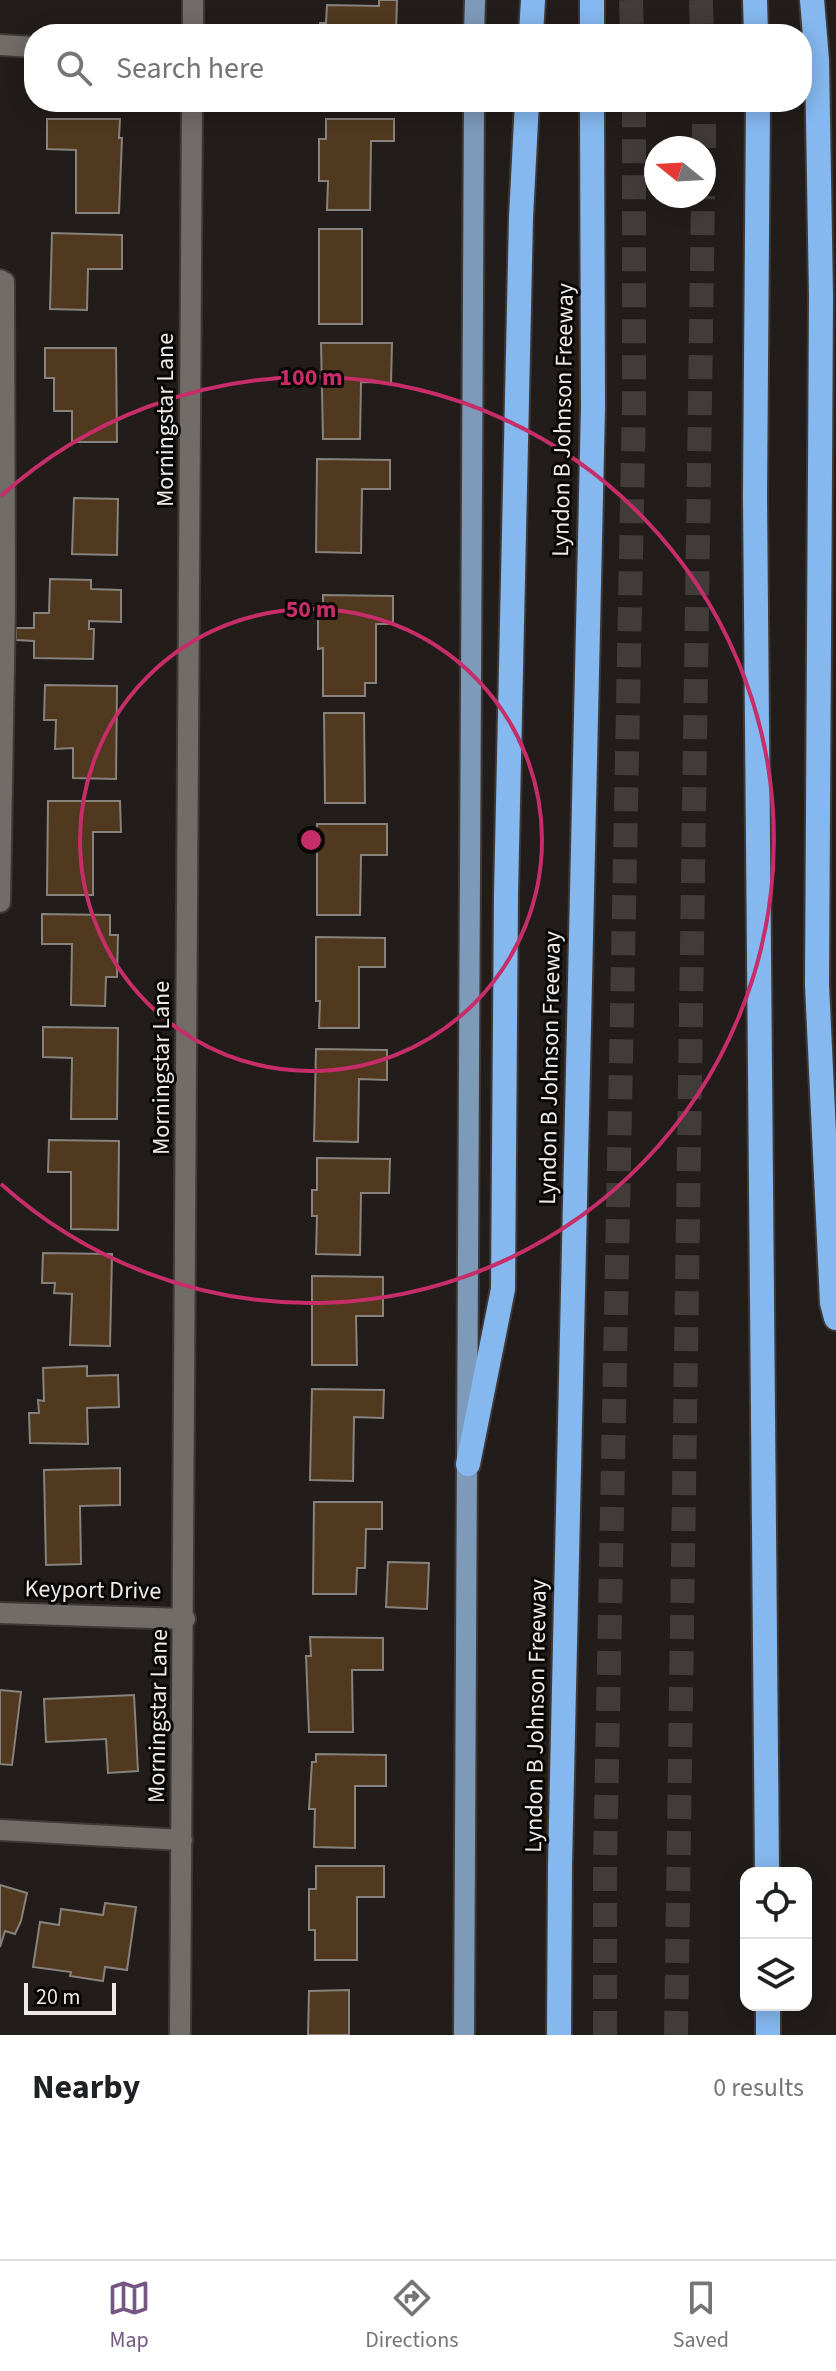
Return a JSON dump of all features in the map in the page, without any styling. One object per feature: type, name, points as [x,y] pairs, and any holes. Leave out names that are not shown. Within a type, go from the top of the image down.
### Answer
[{"type":"highway","points":[[532,24],[533,0]]},
{"type":"highway","points":[[592,0],[592,24]]},
{"type":"highway","points":[[755,0],[756,24]]},
{"type":"highway","points":[[812,0],[817,60],[821,297],[817,985],[830,1272],[836,1318]]},
{"type":"highway","points":[[468,1464],[503,1289],[506,894],[521,217],[526,112]]},
{"type":"highway","name":"Lyndon B Johnson Freeway","points":[[559,2035],[560,1865],[593,407],[592,112]]},
{"type":"highway","points":[[758,112],[755,496],[767,1867]]},
{"type":"highway","points":[[768,2011],[768,2035]]},
{"type":"main road","points":[[474,24],[475,0]]},
{"type":"main road","points":[[464,2035],[474,112]]},
{"type":"street","points":[[193,0],[193,24]]},
{"type":"street","points":[[0,45],[24,46]]},
{"type":"street","name":"Morningstar Lane","points":[[180,2035],[185,1619],[192,112]]},
{"type":"street","points":[[0,280],[4,282],[5,605],[0,902]]},
{"type":"street","name":"Keyport Drive","points":[[0,1613],[185,1619]]},
{"type":"street","points":[[0,1830],[182,1840]]},
{"type":"building","points":[[379,0],[397,0],[396,24],[320,24],[326,23],[327,5],[379,6]]},
{"type":"building","points":[[47,119],[120,119],[119,213],[76,213],[76,150],[47,149]]},
{"type":"building","points":[[326,119],[394,119],[394,141],[371,141],[370,210],[327,210],[328,181],[319,181],[319,139],[326,139]]},
{"type":"building","points":[[319,229],[362,229],[362,324],[319,324]]},
{"type":"building","points":[[52,233],[122,235],[122,269],[88,269],[87,310],[50,309]]},
{"type":"building","points":[[321,343],[392,343],[391,383],[361,382],[360,439],[323,439]]},
{"type":"building","points":[[45,348],[116,348],[117,442],[72,442],[72,411],[54,411],[54,378],[45,378]]},
{"type":"building","points":[[317,459],[390,460],[390,489],[362,489],[361,553],[316,552]]},
{"type":"building","points":[[74,498],[118,499],[117,555],[72,554]]},
{"type":"building","points":[[50,579],[91,580],[91,589],[121,590],[121,622],[89,621],[89,629],[94,629],[93,659],[34,658],[34,641],[16,640],[16,628],[34,628],[34,613],[49,613]]},
{"type":"building","points":[[323,595],[393,596],[393,624],[376,624],[376,683],[365,683],[365,696],[323,696],[323,648],[318,649],[318,612],[323,612]]},
{"type":"building","points":[[45,685],[117,686],[116,779],[73,778],[73,748],[55,749],[56,720],[44,720]]},
{"type":"building","points":[[324,713],[364,713],[365,803],[325,803]]},
{"type":"building","points":[[48,801],[120,801],[121,832],[93,832],[93,895],[47,895]]},
{"type":"building","points":[[317,824],[387,824],[387,855],[361,855],[360,915],[317,915]]},
{"type":"building","points":[[42,914],[110,915],[110,935],[118,935],[117,977],[106,977],[105,1006],[71,1005],[72,944],[42,944]]},
{"type":"building","points":[[316,937],[385,938],[385,967],[359,967],[359,1028],[319,1028]]},
{"type":"building","points":[[43,1027],[118,1028],[117,1119],[71,1119],[72,1058],[43,1057]]},
{"type":"building","points":[[316,1049],[387,1050],[387,1080],[359,1079],[358,1142],[314,1141]]},
{"type":"building","points":[[49,1140],[119,1141],[118,1230],[71,1229],[71,1172],[48,1172]]},
{"type":"building","points":[[317,1158],[390,1159],[389,1193],[361,1193],[360,1255],[316,1254],[317,1216],[312,1216],[312,1190],[317,1190]]},
{"type":"building","points":[[43,1253],[112,1254],[110,1346],[70,1345],[72,1294],[54,1293],[55,1283],[42,1283]]},
{"type":"building","points":[[312,1276],[383,1277],[383,1316],[356,1316],[357,1365],[312,1365]]},
{"type":"building","points":[[87,1366],[87,1376],[118,1375],[119,1407],[87,1408],[88,1444],[30,1443],[29,1413],[39,1413],[38,1400],[44,1401],[43,1368]]},
{"type":"building","points":[[312,1389],[384,1390],[383,1418],[354,1417],[353,1481],[310,1480]]},
{"type":"building","points":[[120,1468],[120,1505],[80,1506],[81,1564],[46,1565],[44,1470]]},
{"type":"building","points":[[314,1502],[382,1502],[382,1529],[366,1529],[365,1568],[357,1568],[356,1594],[313,1594]]},
{"type":"building","points":[[388,1562],[429,1563],[427,1609],[386,1607]]},
{"type":"building","points":[[310,1637],[383,1638],[383,1670],[352,1670],[353,1732],[309,1732],[306,1656],[311,1656]]},
{"type":"building","points":[[0,1690],[21,1692],[12,1765],[0,1764]]},
{"type":"building","points":[[134,1695],[138,1771],[108,1773],[106,1739],[46,1742],[44,1699]]},
{"type":"building","points":[[316,1754],[386,1755],[386,1786],[355,1786],[355,1848],[314,1847],[315,1809],[309,1809],[312,1762],[316,1762]]},
{"type":"building","points":[[316,1866],[384,1866],[384,1897],[357,1897],[357,1960],[315,1960],[315,1930],[309,1930],[309,1889],[316,1889]]},
{"type":"building","points":[[0,1885],[27,1893],[15,1934],[5,1931],[0,1947]]},
{"type":"building","points":[[105,1903],[136,1907],[127,1970],[105,1967],[103,1981],[70,1976],[71,1972],[33,1967],[40,1922],[59,1925],[61,1909],[103,1915]]},
{"type":"building","points":[[349,1990],[349,2035],[308,2035],[309,1991]]},
{"type":"tunnel","points":[[631,0],[632,24]]},
{"type":"tunnel","points":[[701,0],[702,24]]},
{"type":"tunnel","points":[[605,2035],[605,1866],[634,404],[634,112]]},
{"type":"tunnel","points":[[704,112],[704,136]]},
{"type":"tunnel","points":[[676,2035],[703,208]]}]
